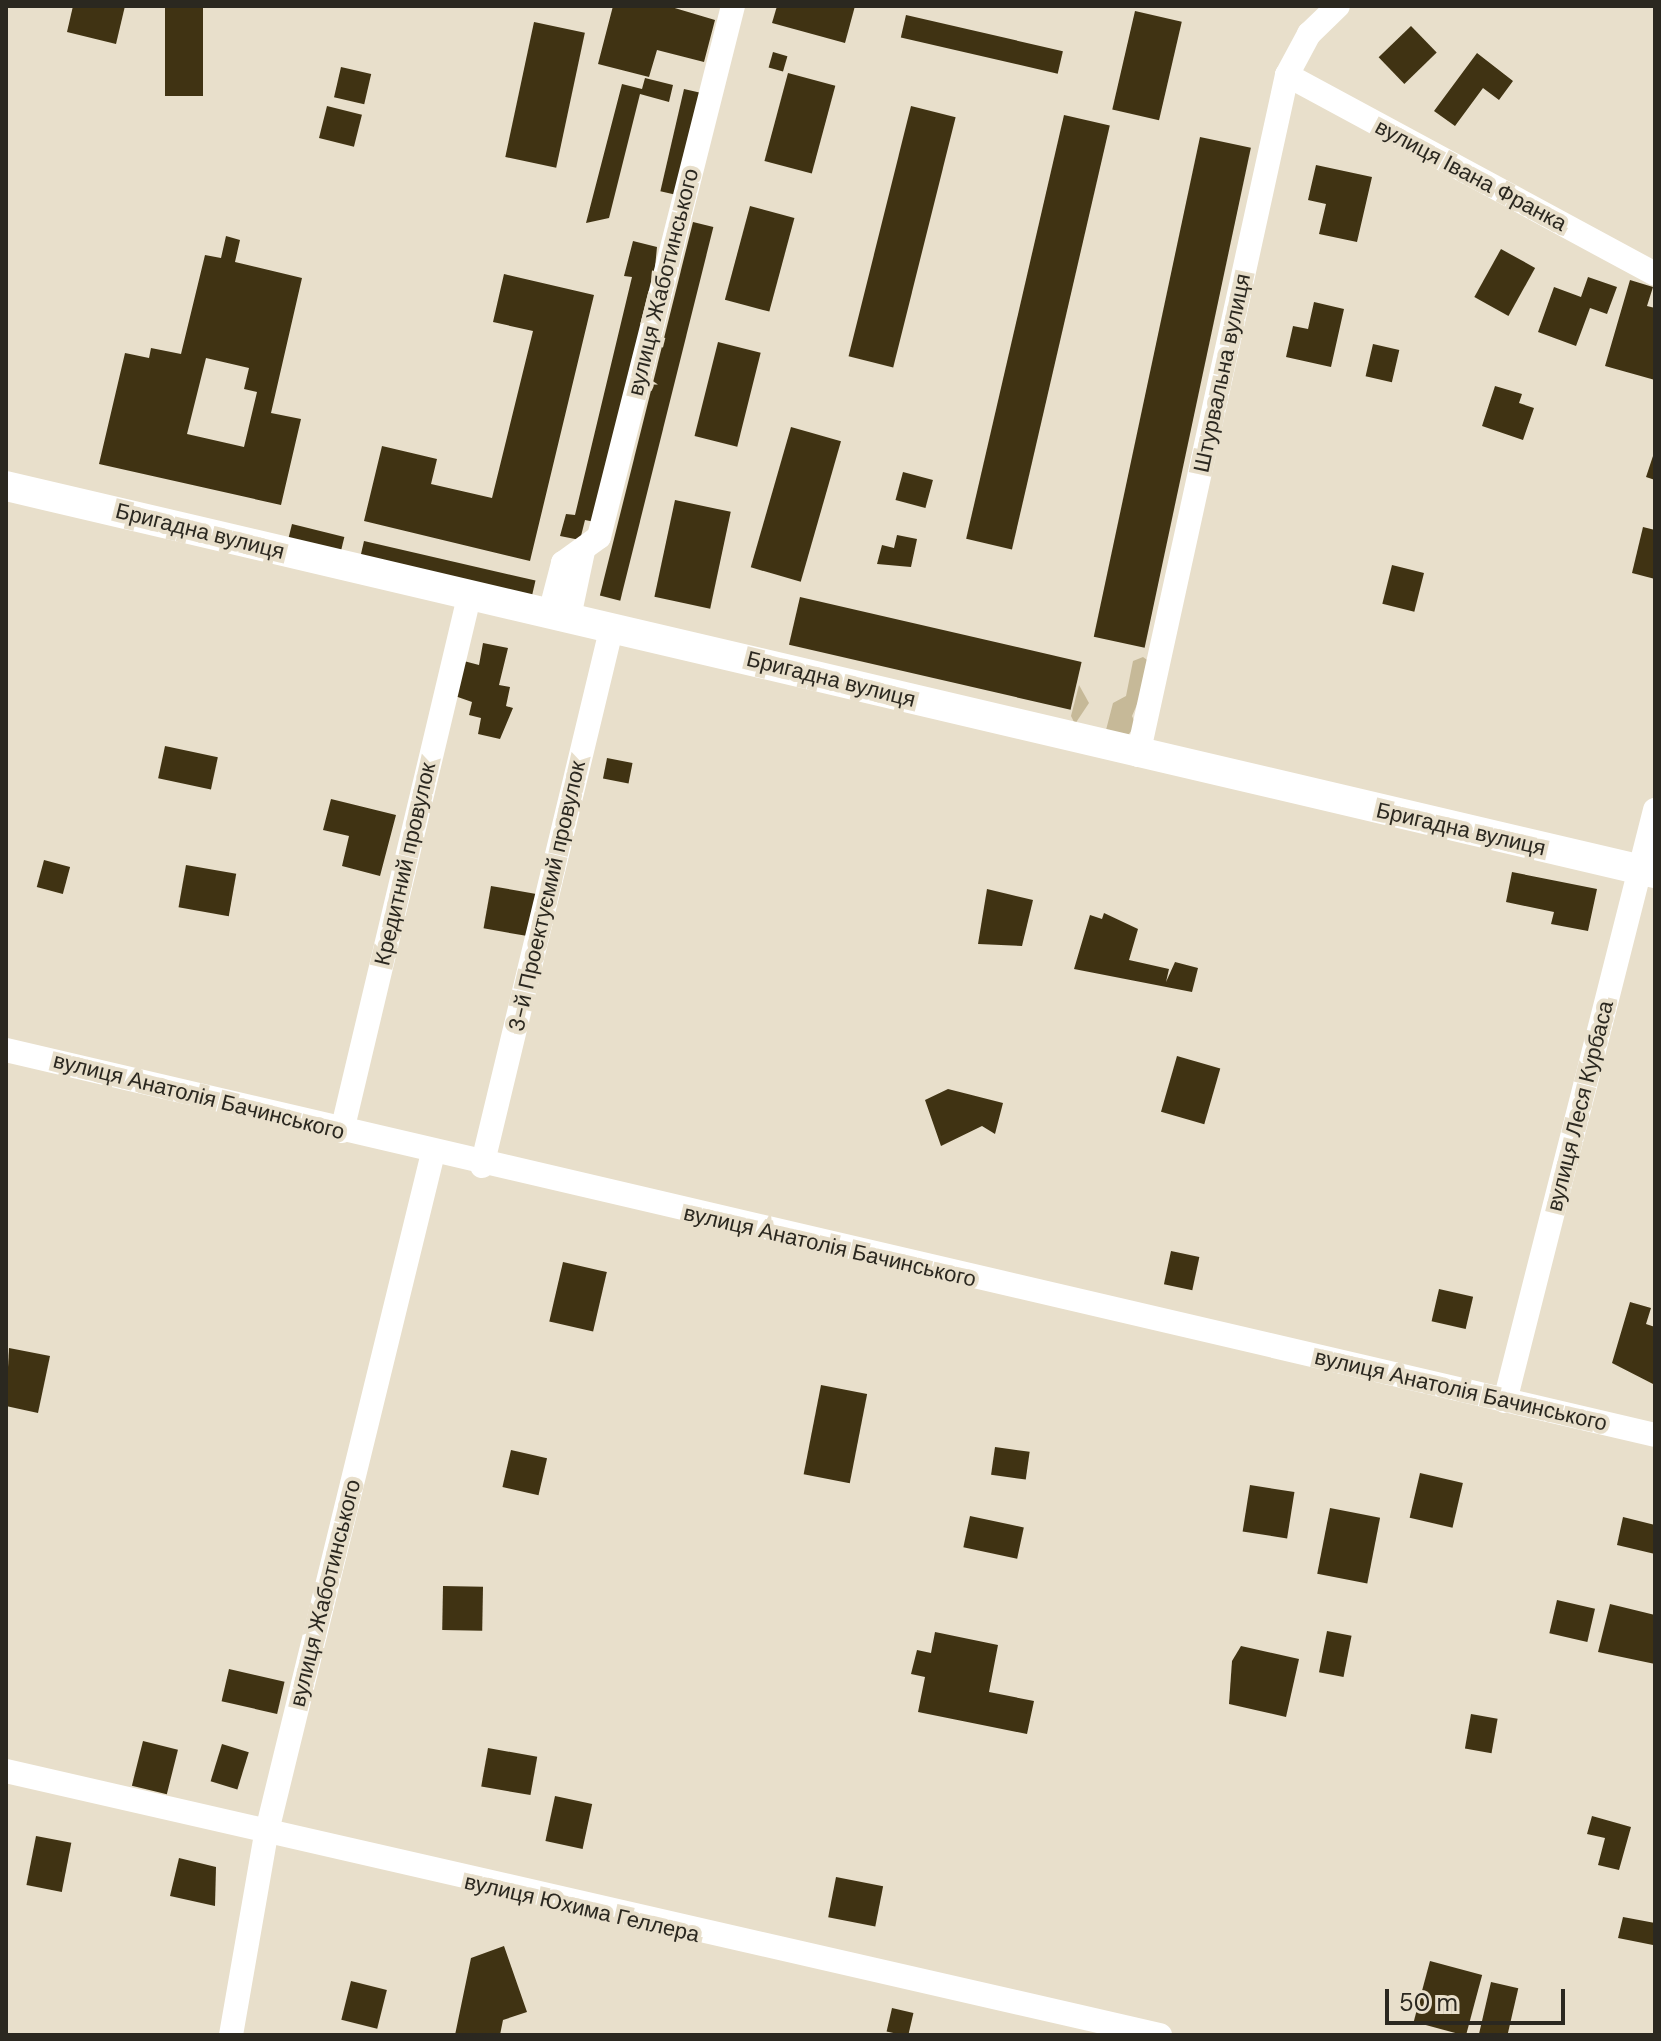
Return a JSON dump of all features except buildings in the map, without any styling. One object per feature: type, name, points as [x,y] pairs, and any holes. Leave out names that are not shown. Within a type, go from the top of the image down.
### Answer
[{"type":"street","name":"вулиця Жаботинського","points":[[560,615],[563,563],[599,537],[733,6]]},
{"type":"street","name":"Штурвальна вулиця","points":[[1138,755],[1287,75],[1309,34],[1338,6]]},
{"type":"street","name":"вулиця Івана Франка","points":[[1287,75],[1655,274]]},
{"type":"street","name":"Бригадна вулиця","points":[[6,486],[469,597],[612,626],[1138,755],[1648,871]]},
{"type":"street","name":"Кредитний провулок","points":[[342,1131],[469,597]]},
{"type":"street","name":"3-й Проектуємий провулок","points":[[482,1166],[612,626]]},
{"type":"street","name":"вулиця Леся Курбаса","points":[[1505,1401],[1648,871],[1655,810]]},
{"type":"street","name":"вулиця Анатолія Бачинського","points":[[6,1050],[482,1166],[1655,1435]]},
{"type":"street","name":"вулиця Жаботинського","points":[[231,2035],[266,1835],[433,1153]]},
{"type":"street","name":"вулиця Юхима Геллера","points":[[6,1771],[266,1835],[1160,2035]]},
{"type":"shaded area","points":[[1143,657],[1154,665],[1132,716],[1136,725],[1128,735],[1106,730],[1113,703],[1126,696],[1133,661]]},
{"type":"shaded area","points":[[1079,685],[1089,703],[1075,724],[1071,716]]}]
